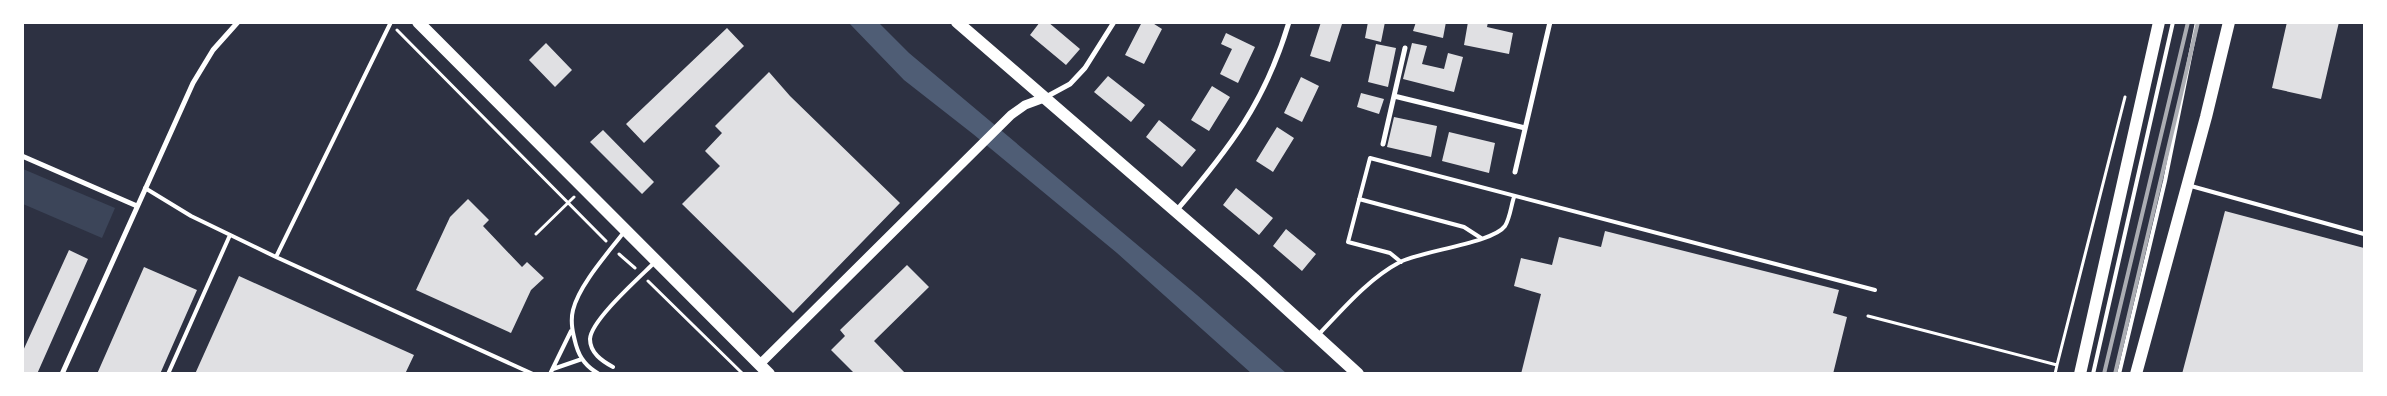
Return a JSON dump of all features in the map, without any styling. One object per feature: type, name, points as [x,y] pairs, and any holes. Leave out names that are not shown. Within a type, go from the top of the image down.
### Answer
[{"type":"main road","points":[[418,22],[769,374]]},
{"type":"main road","points":[[957,22],[1317,335],[1358,374]]},
{"type":"main road","points":[[2080,374],[2159,22]]},
{"type":"main road","points":[[2136,374],[2229,22]]},
{"type":"street","points":[[62,374],[145,188],[203,66],[219,42],[238,22]]},
{"type":"street","points":[[760,364],[1011,115],[1025,105],[1044,98],[1070,84],[1085,68],[1114,22]]},
{"type":"street","points":[[1175,212],[1226,150],[1246,121],[1273,69],[1289,22]]},
{"type":"street","points":[[1515,172],[1550,22]]},
{"type":"street","points":[[1383,144],[1405,48]]},
{"type":"street","points":[[1394,96],[1525,128]]},
{"type":"street","points":[[22,156],[137,206]]},
{"type":"lane","points":[[2093,374],[2173,22]]},
{"type":"lane","points":[[2119,374],[2165,181],[2197,22]]},
{"type":"lane","points":[[276,257],[390,23]]},
{"type":"lane","points":[[1400,262],[1390,253],[1348,242],[1370,158],[1875,290]]},
{"type":"lane","points":[[2187,185],[2364,234]]},
{"type":"lane","points":[[145,188],[191,216],[230,235],[533,374]]},
{"type":"lane","points":[[1317,335],[1377,277],[1400,262],[1482,238],[1504,227],[1514,197]]},
{"type":"lane","points":[[1360,199],[1464,227],[1482,238]]},
{"type":"lane","points":[[599,374],[589,368],[578,355],[572,330],[573,310],[581,293],[612,247],[626,230]]},
{"type":"lane","points":[[168,374],[230,235]]},
{"type":"lane","points":[[613,367],[600,360],[592,348],[590,338],[608,309],[656,260]]},
{"type":"lane","points":[[550,374],[572,330]]},
{"type":"lane","points":[[553,369],[582,359]]},
{"type":"path","points":[[390,23],[567,203],[743,374]]},
{"type":"path","points":[[2055,374],[2125,96]]},
{"type":"path","points":[[536,234],[584,188]]},
{"type":"path","points":[[1868,316],[2057,365]]},
{"type":"shaded area","points":[[849,23],[879,23],[909,53],[1197,295],[1286,373],[1251,373],[1117,253],[973,134],[904,80]]},
{"type":"shaded area","points":[[23,169],[115,208],[102,238],[23,204]]},
{"type":"building","points":[[1040,22],[1048,22],[1080,49],[1066,65],[1030,35]]},
{"type":"building","points":[[1142,22],[1151,22],[1162,29],[1144,64],[1125,55]]},
{"type":"building","points":[[1321,22],[1342,24],[1330,62],[1310,56]]},
{"type":"building","points":[[1368,22],[1385,22],[1381,42],[1365,38]]},
{"type":"building","points":[[1416,22],[1446,22],[1443,38],[1413,31]]},
{"type":"building","points":[[1468,22],[1488,22],[1487,27],[1513,33],[1509,54],[1464,45]]},
{"type":"building","points":[[2287,22],[2339,22],[2321,99],[2272,88]]},
{"type":"building","points":[[727,28],[744,46],[644,143],[626,124]]},
{"type":"building","points":[[1226,33],[1255,47],[1238,83],[1220,74],[1232,49],[1221,44]]},
{"type":"building","points":[[546,43],[572,70],[555,87],[529,60]]},
{"type":"building","points":[[1412,43],[1427,46],[1422,64],[1444,69],[1448,53],[1463,57],[1454,92],[1403,79]]},
{"type":"building","points":[[1376,44],[1396,48],[1388,87],[1368,82]]},
{"type":"building","points":[[769,72],[790,96],[900,203],[793,313],[682,204],[720,166],[705,151],[722,133],[715,126]]},
{"type":"building","points":[[1108,76],[1145,105],[1131,122],[1094,92]]},
{"type":"building","points":[[1301,77],[1319,86],[1302,122],[1284,113]]},
{"type":"building","points":[[1212,86],[1230,97],[1209,131],[1191,120]]},
{"type":"building","points":[[1361,93],[1384,99],[1379,114],[1357,107]]},
{"type":"building","points":[[1394,117],[1437,126],[1431,157],[1387,147]]},
{"type":"building","points":[[1159,120],[1196,150],[1182,167],[1146,137]]},
{"type":"building","points":[[1277,127],[1294,138],[1273,172],[1256,161]]},
{"type":"building","points":[[603,130],[654,182],[642,194],[590,142]]},
{"type":"building","points":[[1449,132],[1495,143],[1489,173],[1442,161]]},
{"type":"building","points":[[1236,188],[1273,218],[1259,235],[1223,205]]},
{"type":"building","points":[[468,199],[489,220],[483,226],[522,267],[527,262],[544,278],[531,290],[511,333],[416,290],[450,217]]},
{"type":"building","points":[[2225,211],[2364,248],[2364,374],[2182,374]]},
{"type":"building","points":[[1286,229],[1316,254],[1302,271],[1273,246]]},
{"type":"building","points":[[1605,231],[1839,290],[1833,313],[1847,317],[1833,374],[1521,374],[1541,294],[1514,286],[1521,258],[1552,265],[1559,237],[1601,247]]},
{"type":"building","points":[[69,250],[88,259],[37,374],[22,374],[22,353]]},
{"type":"building","points":[[907,265],[929,287],[874,341],[906,374],[855,374],[831,350],[845,336],[840,330]]},
{"type":"building","points":[[144,267],[197,290],[160,374],[97,374]]},
{"type":"building","points":[[239,276],[414,355],[405,374],[195,374]]},
{"type":"railway","points":[[2104,374],[2188,22]]},
{"type":"railway","points":[[2115,374],[2198,22]]}]
